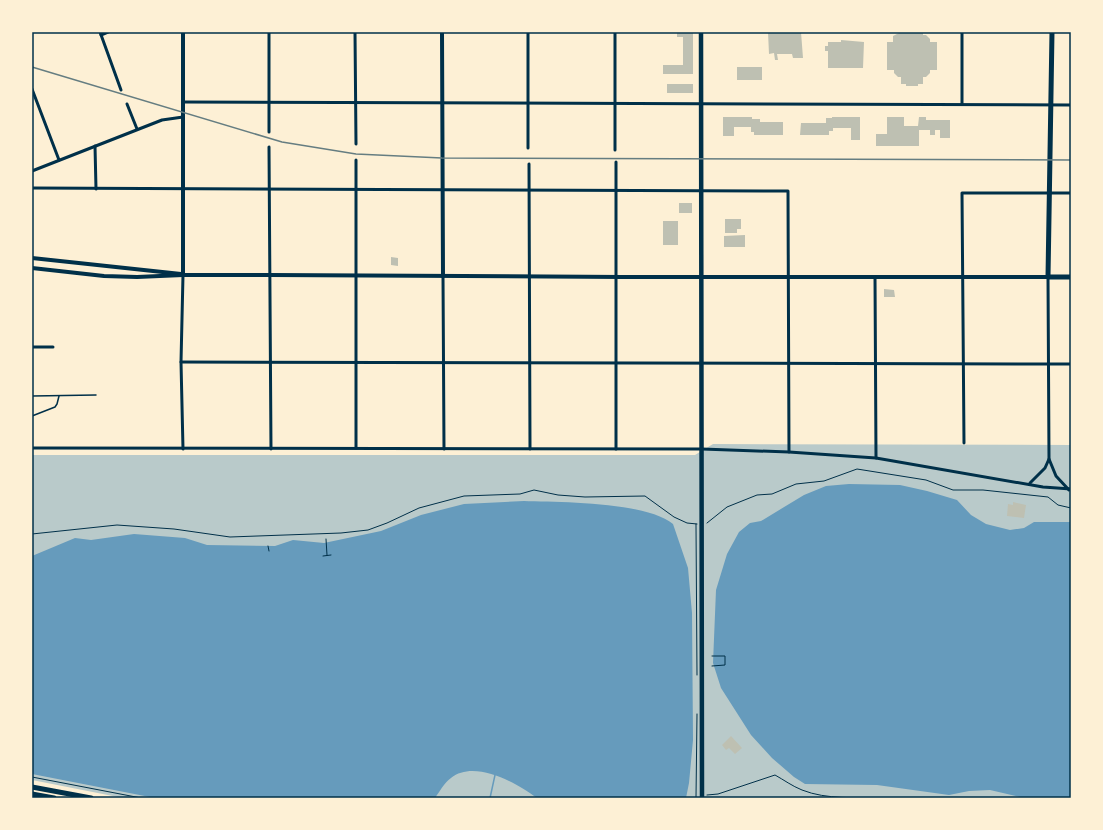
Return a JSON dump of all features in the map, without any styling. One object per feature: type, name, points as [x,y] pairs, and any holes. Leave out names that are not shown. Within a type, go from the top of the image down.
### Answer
[{"type":"main road","points":[[701,32],[703,190],[701,363],[704,523],[702,796]]},
{"type":"main road","points":[[1052,32],[1048,278],[1071,278]]},
{"type":"main road","points":[[32,787],[90,798]]},
{"type":"main road","points":[[32,794],[54,798]]},
{"type":"street","points":[[108,32],[101,33],[121,90]]},
{"type":"street","points":[[183,32],[183,275],[181,362],[183,449]]},
{"type":"street","points":[[269,32],[269,132]]},
{"type":"street","points":[[355,32],[354,102],[356,144]]},
{"type":"street","points":[[442,32],[444,449]]},
{"type":"street","points":[[528,32],[528,148]]},
{"type":"street","points":[[615,32],[615,150]]},
{"type":"street","points":[[962,32],[962,104]]},
{"type":"street","points":[[32,92],[60,160]]},
{"type":"street","points":[[184,102],[1071,105]]},
{"type":"street","points":[[127,104],[137,129]]},
{"type":"street","points":[[32,171],[162,120],[183,117]]},
{"type":"street","points":[[96,146],[96,189]]},
{"type":"street","points":[[269,147],[271,449]]},
{"type":"street","points":[[356,160],[356,448]]},
{"type":"street","points":[[616,162],[616,450]]},
{"type":"street","points":[[529,164],[528,277],[530,449]]},
{"type":"street","points":[[32,188],[788,191],[790,277],[789,452]]},
{"type":"street","points":[[964,443],[962,364],[962,194],[1049,192],[1071,193]]},
{"type":"street","points":[[32,258],[123,269],[163,271],[183,275]]},
{"type":"street","points":[[32,268],[104,276],[163,277],[183,275],[271,275],[702,278],[1048,278],[1049,459],[1056,476],[1071,490]]},
{"type":"street","points":[[875,277],[876,458]]},
{"type":"street","points":[[32,347],[53,347]]},
{"type":"street","points":[[181,362],[443,362],[530,364],[1071,364]]},
{"type":"street","points":[[32,448],[702,449],[789,452],[876,458],[1043,487],[1071,490]]},
{"type":"street","points":[[1030,484],[1045,468],[1049,459]]},
{"type":"lane","points":[[32,396],[96,395]]},
{"type":"lane","points":[[32,416],[55,407],[59,396]]},
{"type":"path","points":[[32,534],[116,525],[174,529],[230,537],[341,533],[368,530],[419,508],[464,496],[520,494],[534,490],[558,495],[585,497],[645,496],[674,517],[687,523],[696,524],[704,523],[727,507],[758,495],[772,494],[796,484],[824,481],[857,469],[926,480],[953,490],[983,490],[1048,498],[1058,505],[1071,508]]},
{"type":"path","points":[[696,524],[696,679]]},
{"type":"path","points":[[326,539],[327,556]]},
{"type":"path","points":[[268,546],[269,551]]},
{"type":"path","points":[[323,556],[331,555]]},
{"type":"path","points":[[712,656],[725,656],[725,665],[712,666]]},
{"type":"path","points":[[696,798],[697,710]]},
{"type":"path","points":[[696,794],[702,796],[718,794],[775,775],[801,790],[810,792],[850,798],[882,798]]},
{"type":"path","points":[[32,777],[141,798]]},
{"type":"shaded area","points":[[713,444],[1071,445],[1071,798],[123,798],[32,780],[32,455],[695,455]]},
{"type":"water","points":[[849,484],[900,485],[927,491],[957,500],[971,515],[986,524],[1010,530],[1024,528],[1034,522],[1071,522],[1071,798],[1024,798],[990,790],[969,791],[949,795],[877,785],[805,784],[794,777],[772,758],[751,735],[721,688],[713,663],[716,590],[727,554],[739,532],[750,523],[761,521],[804,495],[826,486]]},
{"type":"water","points":[[524,501],[580,503],[624,507],[644,511],[661,517],[673,524],[688,568],[692,613],[693,740],[686,798],[537,798],[529,792],[495,775],[471,771],[460,773],[451,778],[435,798],[155,798],[32,774],[32,556],[75,538],[91,540],[134,534],[185,538],[207,545],[275,546],[293,540],[324,543],[381,531],[421,515],[464,504]]},
{"type":"building","points":[[677,32],[693,32],[693,74],[663,74],[663,65],[683,65],[683,37],[677,37]]},
{"type":"building","points":[[768,32],[801,32],[803,58],[793,58],[792,54],[777,54],[778,60],[775,60],[774,53],[769,54]]},
{"type":"building","points":[[901,32],[923,32],[923,35],[926,35],[930,39],[930,42],[937,42],[937,70],[930,70],[930,73],[926,77],[923,77],[923,84],[918,84],[918,86],[906,86],[906,84],[901,84],[901,77],[898,77],[894,73],[894,70],[887,70],[887,42],[893,42],[893,36]]},
{"type":"building","points":[[841,40],[864,42],[863,68],[828,68],[828,51],[825,51],[825,46],[828,46],[828,42],[841,42]]},
{"type":"building","points":[[737,67],[762,67],[762,80],[737,80]]},
{"type":"building","points":[[667,84],[693,84],[693,93],[667,93]]},
{"type":"building","points":[[723,117],[752,117],[752,119],[760,119],[760,122],[783,122],[783,135],[754,135],[754,132],[751,132],[751,127],[734,127],[734,136],[723,136]]},
{"type":"building","points":[[860,117],[860,140],[851,140],[851,128],[833,128],[833,131],[829,131],[829,135],[800,135],[801,123],[826,123],[826,118]]},
{"type":"building","points":[[887,117],[904,117],[904,126],[918,126],[919,117],[926,117],[926,120],[950,120],[950,138],[940,138],[940,130],[935,130],[935,135],[930,135],[930,130],[919,130],[919,146],[876,146],[876,134],[887,134]]},
{"type":"building","points":[[679,203],[692,203],[692,213],[679,213]]},
{"type":"building","points":[[725,219],[741,219],[741,229],[737,229],[737,233],[725,233]]},
{"type":"building","points":[[663,221],[678,221],[678,245],[663,245]]},
{"type":"building","points":[[745,235],[745,247],[724,247],[724,236]]},
{"type":"building","points":[[391,257],[398,258],[398,266],[391,265]]},
{"type":"building","points":[[884,289],[894,290],[895,297],[884,297]]},
{"type":"building","points":[[1013,502],[1026,505],[1024,518],[1007,516],[1008,504],[1013,505]]},
{"type":"building","points":[[731,736],[742,748],[735,754],[729,748],[726,750],[722,745]]},
{"type":"waterway","points":[[490,798],[495,775]]},
{"type":"railway","points":[[32,67],[282,142],[356,154],[442,158],[1071,160]]}]
